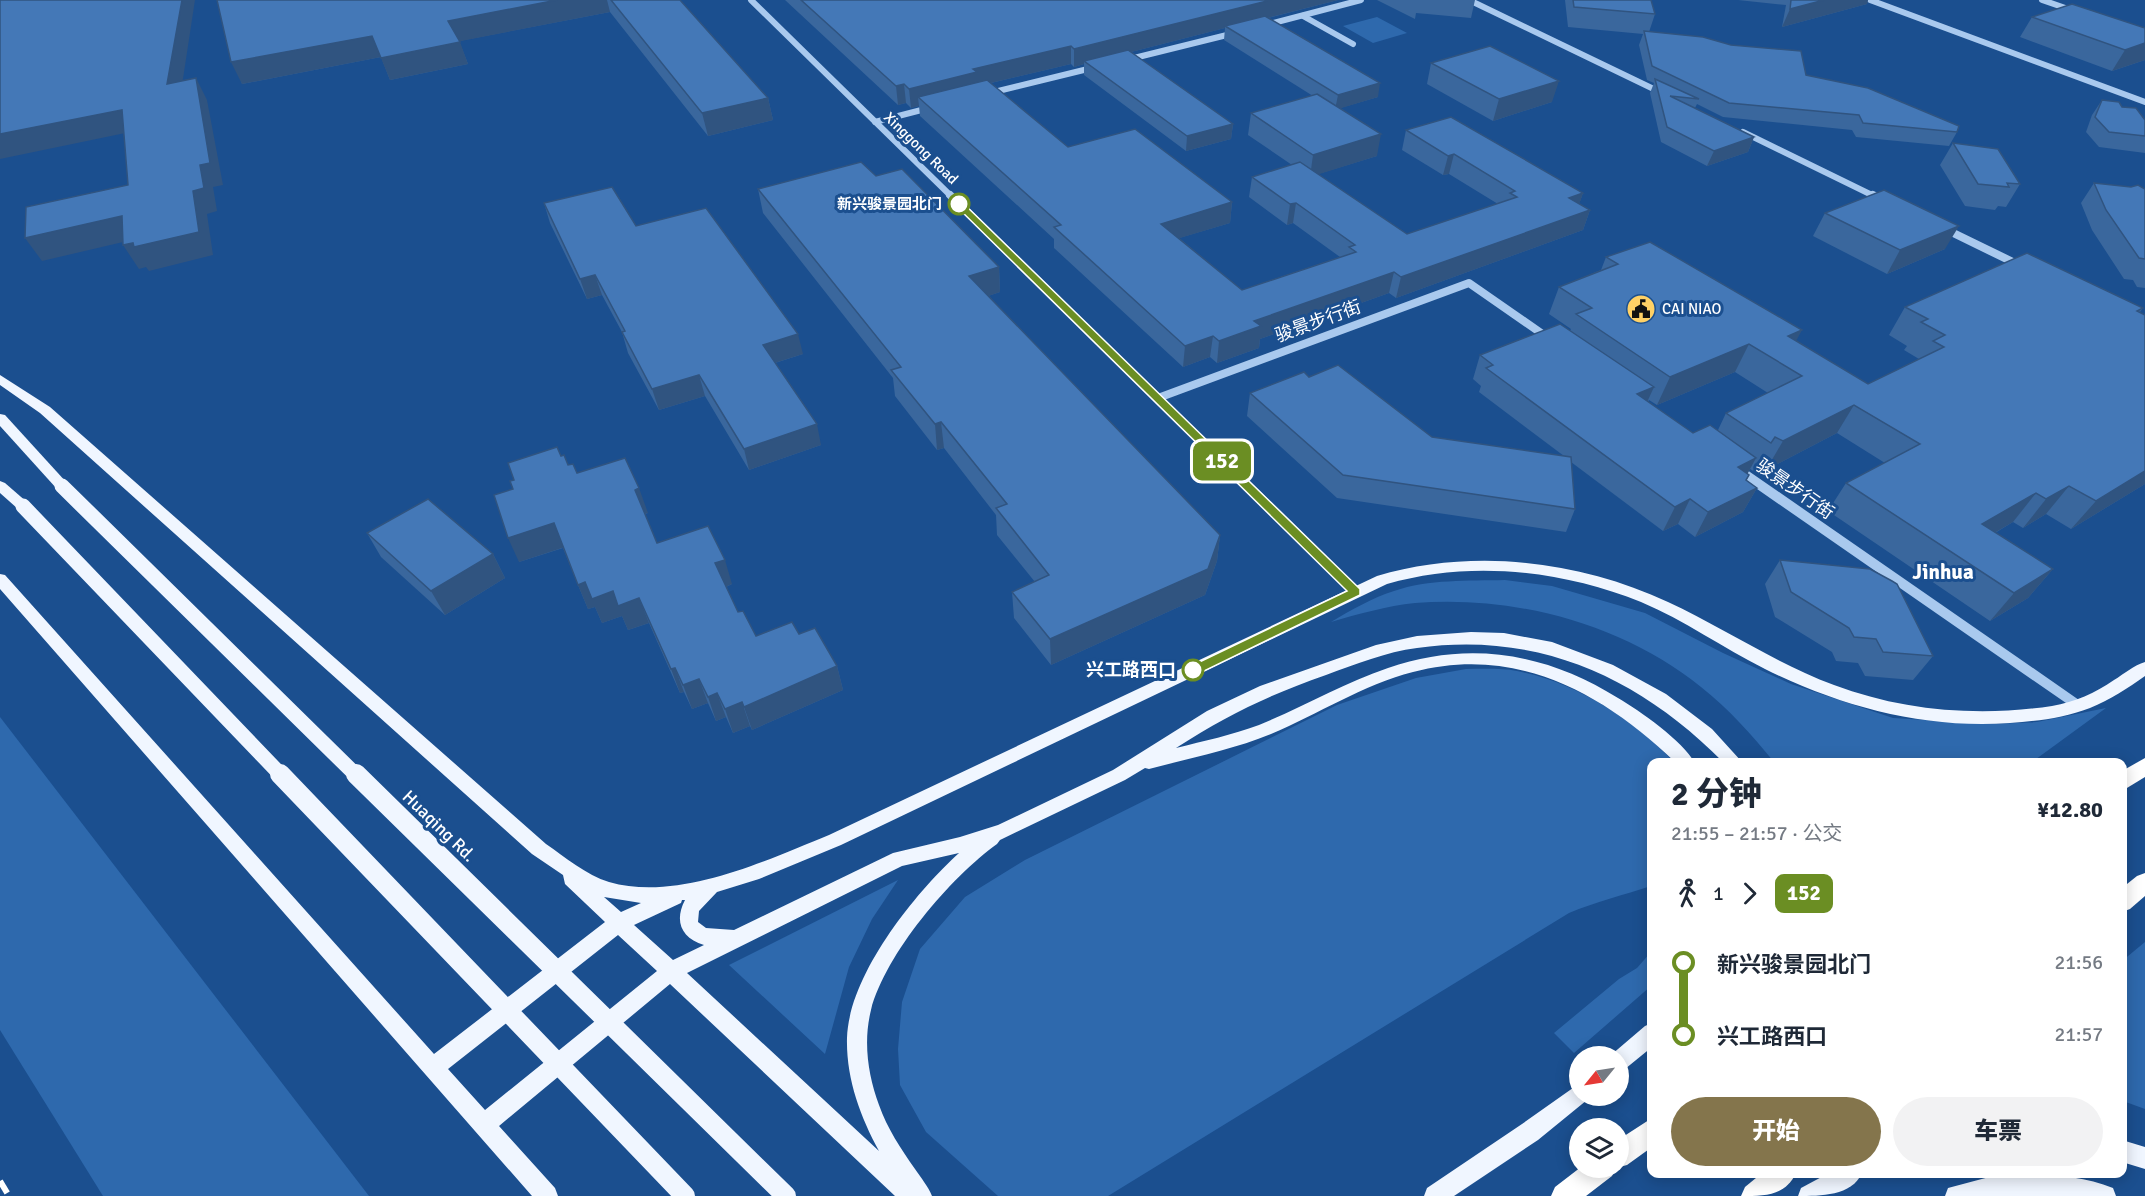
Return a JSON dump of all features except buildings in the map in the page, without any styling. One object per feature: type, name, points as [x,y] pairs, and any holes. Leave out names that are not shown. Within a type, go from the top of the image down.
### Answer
[{"type":"highway","points":[[2127,779],[2145,766]]},
{"type":"highway","points":[[2127,898],[2145,883]]},
{"type":"highway","points":[[1629,1148],[1647,1135]]},
{"type":"highway","points":[[1564,1196],[1588,1178]]},
{"type":"highway","points":[[1754,1196],[1777,1178]]},
{"type":"main road","points":[[0,379],[45,410],[385,710],[620,922],[911,1196]]},
{"type":"main road","name":"Huaqing Rd.","points":[[0,418],[62,486],[786,1196]]},
{"type":"main road","points":[[0,486],[22,506],[685,1196]]},
{"type":"main road","points":[[538,848],[568,869],[606,889],[647,896],[668,895],[723,881],[793,858],[835,840],[1356,592],[1396,575],[1439,567],[1482,566],[1538,571],[1590,582],[1644,598],[1771,665],[1840,694],[1877,706],[1943,717],[1996,719],[2047,714],[2079,706],[2101,696],[2145,668]]},
{"type":"main road","points":[[0,579],[547,1196]]},
{"type":"main road","points":[[1119,775],[1213,716],[1283,683],[1376,651],[1417,642],[1471,638],[1530,643],[1569,654],[1607,669],[1660,699],[1684,716],[1730,758]]},
{"type":"main road","points":[[921,1196],[896,1160],[863,1088],[856,1051],[861,1012],[884,961],[910,919],[964,861],[983,844],[1003,831],[1150,762],[1223,744],[1262,730],[1359,687],[1414,666],[1468,659],[1498,660],[1556,672],[1583,684],[1638,719],[1665,740],[1682,758]]},
{"type":"main road","points":[[484,1125],[671,971],[899,859],[960,845],[1003,831]]},
{"type":"main road","points":[[723,881],[704,891],[690,905],[687,920],[691,928],[700,937],[708,940],[751,931]]},
{"type":"main road","points":[[432,1068],[620,922],[690,890]]},
{"type":"main road","points":[[1629,1053],[1647,1038]]},
{"type":"main road","points":[[1435,1196],[1530,1132],[1569,1102]]},
{"type":"main road","points":[[2127,1153],[2145,1158]]},
{"type":"main road","points":[[1809,1196],[1842,1178]]},
{"type":"main road","points":[[1956,1196],[1979,1188],[2013,1183],[2042,1184],[2104,1196]]},
{"type":"street","name":"Xinggong Road","points":[[751,0],[1356,592]]},
{"type":"street","points":[[1257,27],[1361,0]]},
{"type":"street","points":[[1469,0],[1674,99]]},
{"type":"street","points":[[1870,0],[2145,102]]},
{"type":"street","points":[[2042,0],[2083,14]]},
{"type":"street","points":[[1303,16],[1353,44]]},
{"type":"street","points":[[1120,61],[1246,30]]},
{"type":"street","points":[[984,94],[1109,64]]},
{"type":"street","points":[[875,122],[938,106]]},
{"type":"street","points":[[1738,130],[1889,202]]},
{"type":"street","points":[[1932,223],[2029,270]]},
{"type":"street","name":"骏景步行街","points":[[1158,398],[1469,283],[1556,344]]},
{"type":"street","name":"骏景步行街","points":[[1731,465],[2079,706]]},
{"type":"shaded area","points":[[1377,17],[1407,33],[1373,43],[1343,26]]},
{"type":"shaded area","points":[[1505,580],[1552,586],[1645,613],[1723,653],[1791,684],[1893,718],[1993,724],[2037,722],[2106,708],[2037,758],[1771,758],[1721,704],[1670,665],[1637,646],[1566,618],[1528,609],[1453,602],[1394,606],[1331,622],[1386,594],[1421,584]]},
{"type":"shaded area","points":[[1466,669],[1498,669],[1539,676],[1582,693],[1602,704],[1658,746],[1670,758],[1647,758],[1647,887],[1569,913],[1108,1196],[998,1196],[926,1132],[900,1085],[898,1049],[902,1002],[920,949],[965,897],[1025,860],[1337,705],[1416,678]]},
{"type":"shaded area","points":[[0,717],[369,1196],[103,1196],[0,1030]]},
{"type":"shaded area","points":[[898,880],[872,919],[849,967],[825,1054],[729,965]]},
{"type":"shaded area","points":[[2145,942],[2145,1109],[2127,1102],[2127,957]]},
{"type":"shaded area","points":[[1647,957],[1647,989],[1582,1046],[1569,1046],[1569,1048],[1554,1033],[1619,979],[1637,968]]},
{"type":"railway","points":[[0,1181],[9,1196]]},
{"type":"bus line","name":"152","points":[[959,204],[1356,592],[1193,670]]},
{"type":"place","name":"新兴骏景园北门","points":[[959,204]]},
{"type":"place","name":"CAI NIAO","points":[[1641,309]]},
{"type":"place","name":"兴工路西口","points":[[1193,670]]},
{"type":"district","name":"Jinhua","points":[[1943,572]]}]
